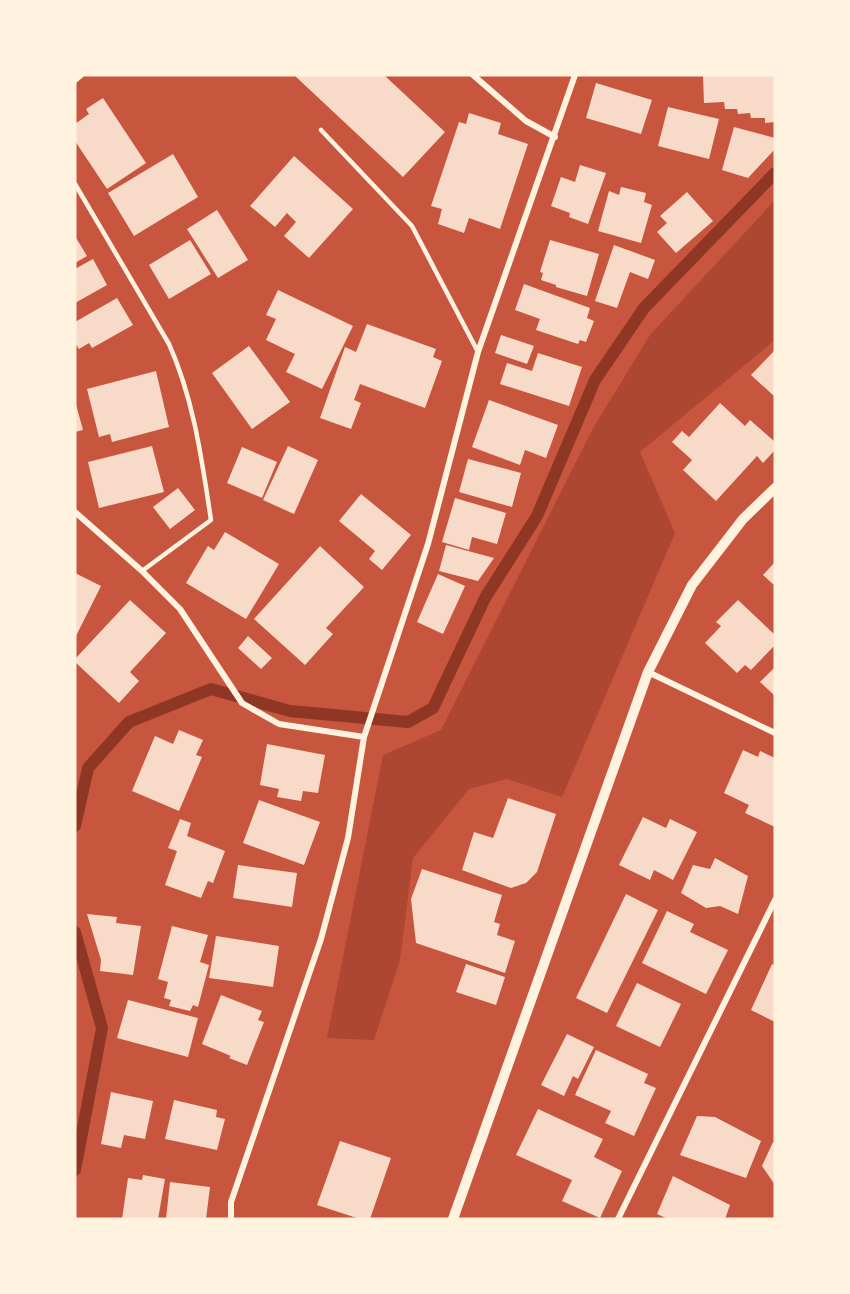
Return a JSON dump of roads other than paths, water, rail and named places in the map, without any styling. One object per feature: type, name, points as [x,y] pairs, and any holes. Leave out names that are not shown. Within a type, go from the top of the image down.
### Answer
[{"type":"street","points":[[75,80],[81,75]]},
{"type":"street","points":[[473,75],[526,121],[555,137]]},
{"type":"street","points":[[231,1219],[231,1202],[321,939],[348,838],[364,737],[428,544],[478,352],[575,75]]},
{"type":"street","points":[[453,1219],[648,672],[692,585],[743,519],[775,488]]},
{"type":"street","points":[[75,512],[142,571],[180,609],[210,658],[242,703],[279,724],[364,737]]},
{"type":"street","points":[[648,672],[775,733]]},
{"type":"street","points":[[618,1219],[775,900]]},
{"type":"lane","points":[[321,130],[412,226],[478,352]]},
{"type":"lane","points":[[75,184],[169,345],[179,368],[197,434],[211,520],[142,571]]},
{"type":"waterway","points":[[75,826],[88,768],[129,722],[211,689],[290,711],[408,722],[433,708],[485,598],[537,516],[595,380],[644,308],[775,173]]},
{"type":"waterway","points":[[75,932],[102,1028],[75,1170]]}]
